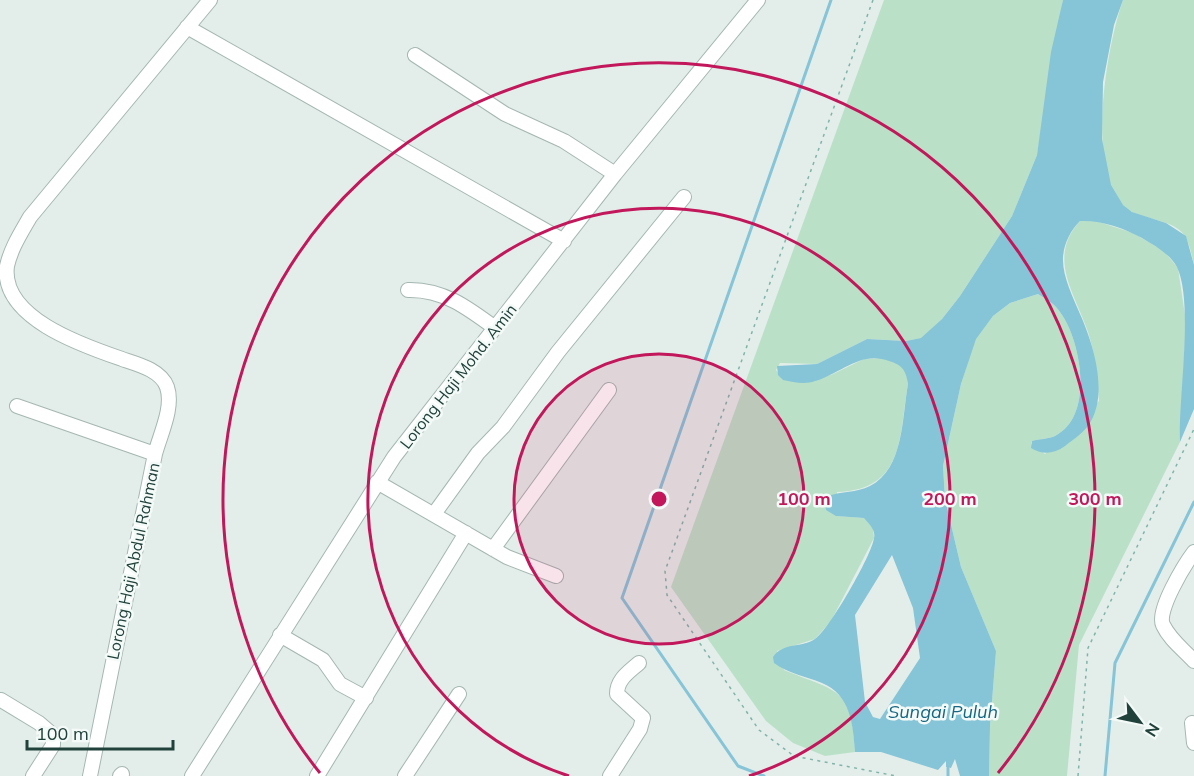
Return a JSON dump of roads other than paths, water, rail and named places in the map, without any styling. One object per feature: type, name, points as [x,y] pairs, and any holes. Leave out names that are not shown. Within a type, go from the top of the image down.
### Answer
[{"type":"street","points":[[155,454],[168,400],[167,386],[159,376],[143,367],[59,333],[22,310],[9,292],[6,268],[13,245],[30,217],[210,0]]},
{"type":"street","name":"Lorong Haji Mohd. Amin","points":[[192,776],[377,482],[615,174],[758,0]]},
{"type":"street","points":[[187,27],[564,242]]},
{"type":"street","points":[[415,55],[505,114],[564,141],[615,174]]},
{"type":"street","points":[[434,514],[478,453],[503,427],[558,352],[684,196]]},
{"type":"street","points":[[408,290],[436,292],[463,305],[495,328]]},
{"type":"street","points":[[493,549],[609,390]]},
{"type":"street","name":"Lorong Haji Abdul Rahman","points":[[17,406],[155,454],[90,776]]},
{"type":"street","points":[[377,482],[493,549],[556,576]]},
{"type":"street","points":[[317,776],[466,533]]},
{"type":"street","points":[[1192,656],[1171,639],[1161,622],[1162,611],[1194,552]]},
{"type":"street","points":[[280,635],[323,660],[340,684],[366,698]]},
{"type":"street","points":[[610,776],[640,729],[643,718],[617,694],[617,687],[622,677],[639,663]]},
{"type":"street","points":[[405,776],[459,694]]},
{"type":"street","points":[[1,700],[39,723],[55,739],[33,776]]},
{"type":"street","points":[[1192,723],[1194,743]]},
{"type":"water","name":"Sungai Puluh","points":[[1063,0],[1123,0],[1114,25],[1103,82],[1102,139],[1111,185],[1123,205],[1132,212],[1166,223],[1186,236],[1194,265],[1194,409],[1180,442],[1185,327],[1182,283],[1177,267],[1157,247],[1135,234],[1112,225],[1080,221],[1068,237],[1064,252],[1063,264],[1066,279],[1090,339],[1097,367],[1096,409],[1089,425],[1080,435],[1061,449],[1052,452],[1044,453],[1031,448],[1032,441],[1055,436],[1068,426],[1076,412],[1080,395],[1078,358],[1074,340],[1056,307],[1038,294],[1010,303],[993,316],[976,339],[961,384],[943,466],[945,499],[961,567],[996,651],[989,776],[960,776],[955,759],[951,768],[946,767],[946,761],[938,770],[881,752],[855,752],[849,712],[839,695],[822,683],[774,663],[773,657],[777,652],[787,647],[810,642],[821,633],[839,608],[866,560],[874,538],[872,527],[864,518],[836,516],[826,510],[825,503],[828,496],[870,486],[889,468],[900,441],[908,384],[905,372],[900,366],[879,358],[869,358],[851,364],[824,378],[807,383],[783,380],[778,375],[777,366],[817,364],[867,339],[906,341],[921,338],[942,319],[960,296],[1012,216],[1037,155],[1051,52]],"holes":[[[892,555],[913,608],[920,658],[880,719],[873,717],[865,702],[855,615]]]},
{"type":"waterway","points":[[764,776],[738,766],[622,598],[831,0]]},
{"type":"waterway","points":[[1105,776],[1115,663],[1194,502]]},
{"type":"waterway","points":[[948,768],[948,776]]}]
